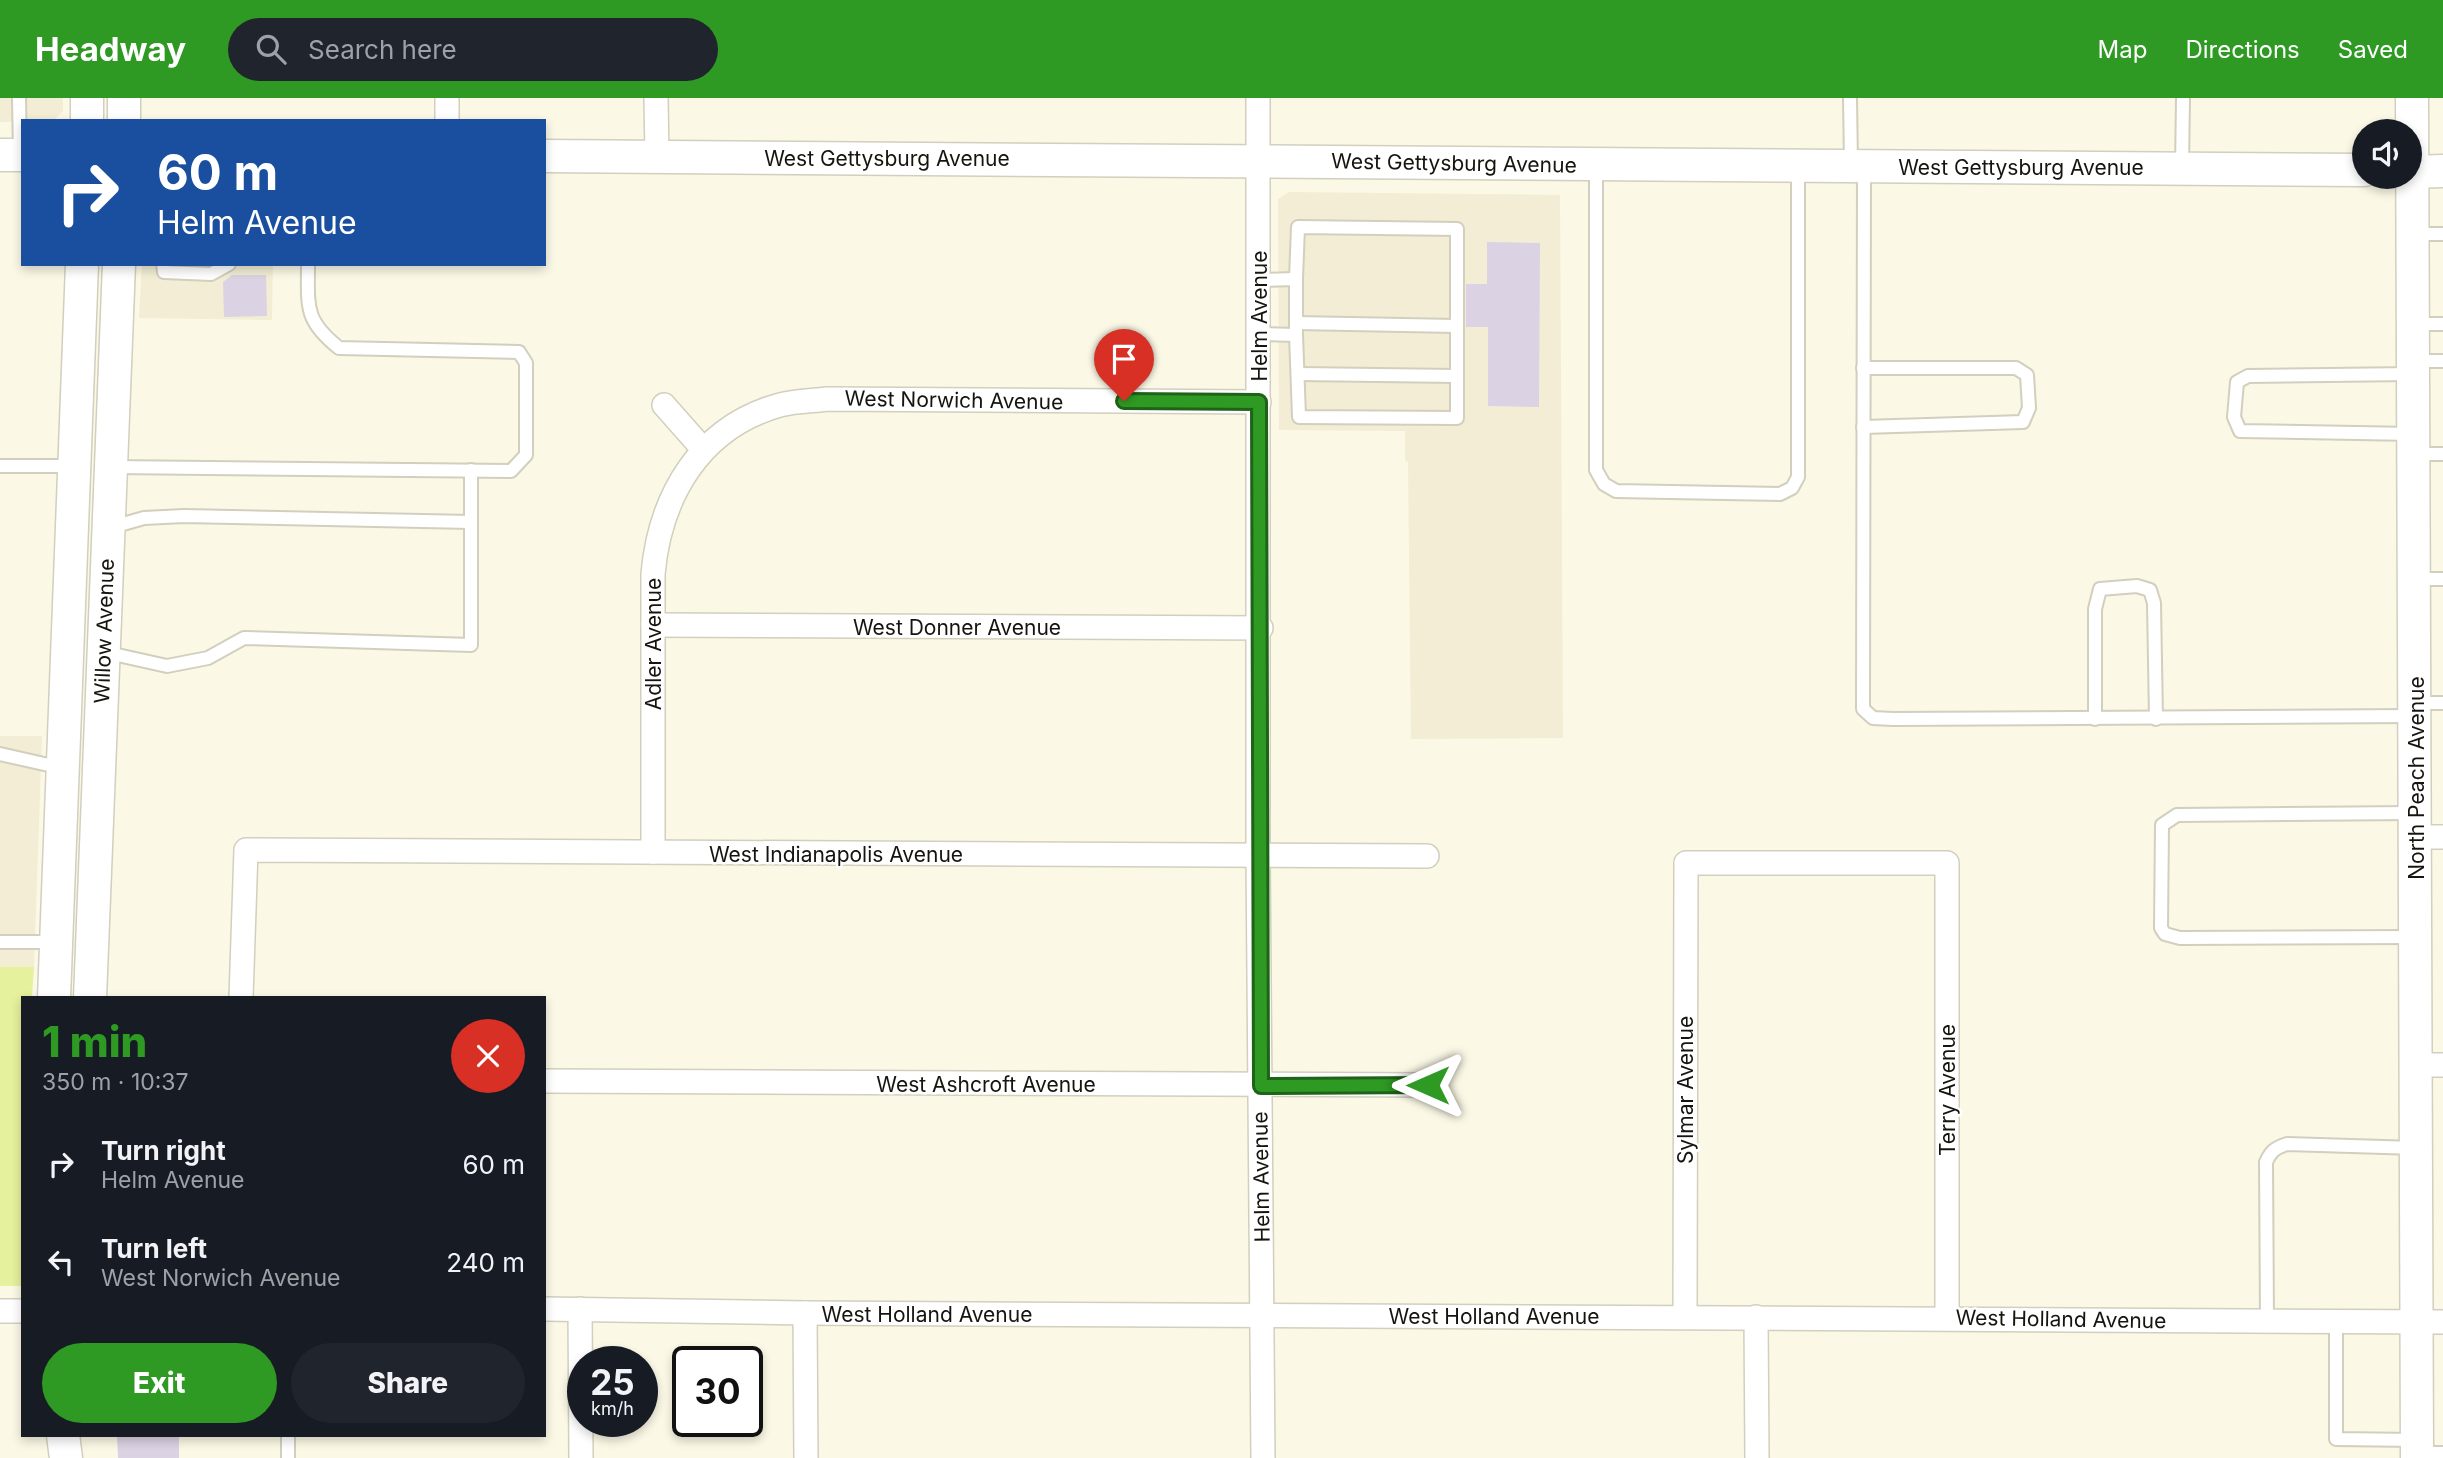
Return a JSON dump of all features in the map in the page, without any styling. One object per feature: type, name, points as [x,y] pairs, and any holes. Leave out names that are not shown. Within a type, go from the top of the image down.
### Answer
[{"type":"main road","points":[[87,98],[87,119]]},
{"type":"main road","points":[[124,98],[124,119]]},
{"type":"main road","name":"North Peach Avenue","points":[[2412,98],[2415,119]]},
{"type":"main road","name":"West Gettysburg Avenue","points":[[546,156],[2352,170]]},
{"type":"main road","name":"North Peach Avenue","points":[[2422,172],[2428,234],[2428,324],[2423,365],[2423,447],[2429,579],[2425,829],[2417,937],[2430,1065],[2418,1148],[2430,1322],[2424,1451]]},
{"type":"main road","name":"Willow Avenue","points":[[54,996],[82,266]]},
{"type":"main road","name":"Willow Avenue","points":[[90,996],[119,266]]},
{"type":"main road","points":[[74,466],[90,482],[93,492],[91,604],[94,628],[104,652]]},
{"type":"main road","points":[[69,610],[81,617],[86,626],[83,717],[89,729],[100,740]]},
{"type":"main road","points":[[62,768],[78,782],[81,803],[77,903],[79,918],[92,940]]},
{"type":"main road","points":[[43,1437],[43,1458]]},
{"type":"main road","points":[[63,1437],[66,1458]]},
{"type":"main road","points":[[79,1437],[79,1458]]},
{"type":"street","points":[[447,98],[447,119]]},
{"type":"street","points":[[656,98],[657,157]]},
{"type":"street","name":"Helm Avenue","points":[[1258,98],[1261,628],[1258,856],[1263,1458]]},
{"type":"street","name":"West Norwich Avenue","points":[[702,448],[736,424],[780,405],[828,399],[1259,402]]},
{"type":"street","points":[[664,405],[702,448]]},
{"type":"street","name":"Adler Avenue","points":[[653,852],[653,625],[656,543],[666,509],[680,479],[702,448]]},
{"type":"street","name":"West Donner Avenue","points":[[653,625],[1261,628]]},
{"type":"street","name":"West Indianapolis Avenue","points":[[241,996],[246,850],[1427,856]]},
{"type":"street","name":"Sylmar Avenue","points":[[1685,1317],[1686,863],[1947,863]]},
{"type":"street","name":"Terry Avenue","points":[[1947,863],[1947,1318]]},
{"type":"street","name":"West Ashcroft Avenue","points":[[546,1081],[1428,1085]]},
{"type":"street","name":"West Holland Avenue","points":[[546,1309],[805,1313],[2430,1322]]},
{"type":"street","points":[[580,1310],[581,1458]]},
{"type":"street","points":[[0,1311],[21,1311]]},
{"type":"street","points":[[805,1313],[806,1458]]},
{"type":"street","points":[[1756,1317],[1757,1458]]},
{"type":"lane","points":[[14,155],[19,98]]},
{"type":"lane","points":[[1850,98],[1857,167],[1863,368],[1863,709],[1873,718],[1893,719],[2156,719],[2425,707]]},
{"type":"lane","points":[[2182,168],[2183,98]]},
{"type":"lane","points":[[1596,165],[1596,470],[1604,484],[1616,491],[1780,494],[1792,488],[1798,477],[1798,166]]},
{"type":"lane","points":[[1298,227],[1457,229],[1456,326],[1457,418],[1299,417],[1296,329],[1298,227]]},
{"type":"lane","points":[[163,266],[164,272],[211,274],[225,266]]},
{"type":"lane","points":[[111,467],[511,471],[526,455],[526,363],[519,352],[339,348],[319,332],[308,313],[308,266]]},
{"type":"lane","points":[[1259,280],[1296,279]]},
{"type":"lane","points":[[1259,334],[1296,329],[1456,326]]},
{"type":"lane","points":[[2423,365],[2248,376],[2237,382],[2234,417],[2240,431],[2423,447]]},
{"type":"lane","points":[[1863,368],[2016,368],[2027,375],[2029,408],[2023,422],[1863,427]]},
{"type":"lane","points":[[1298,374],[1457,376]]},
{"type":"lane","points":[[0,466],[74,466]]},
{"type":"lane","points":[[104,652],[166,666],[208,658],[244,638],[471,645],[471,470]]},
{"type":"lane","points":[[108,528],[145,518],[184,516],[471,522]]},
{"type":"lane","points":[[2095,719],[2095,608],[2100,589],[2137,586],[2150,590],[2154,603],[2156,719]]},
{"type":"lane","points":[[0,754],[62,768]]},
{"type":"lane","points":[[2417,937],[2180,938],[2165,934],[2161,928],[2162,825],[2177,815],[2425,829]]},
{"type":"lane","points":[[0,942],[56,942]]},
{"type":"lane","points":[[2267,1321],[2266,1162],[2269,1154],[2275,1148],[2287,1144],[2418,1148]]},
{"type":"lane","points":[[2336,1322],[2336,1439],[2424,1451]]},
{"type":"lane","points":[[288,1437],[288,1458]]},
{"type":"shaded area","points":[[0,98],[63,98],[63,111],[55,119],[0,122]]},
{"type":"shaded area","points":[[1289,192],[1560,195],[1563,738],[1411,739],[1408,462],[1405,461],[1405,431],[1279,430],[1278,199]]},
{"type":"shaded area","points":[[142,266],[273,266],[272,320],[139,318]]},
{"type":"shaded area","points":[[0,736],[42,736],[34,967],[0,967]]},
{"type":"green space","points":[[0,967],[34,967],[32,996],[21,996],[21,1286],[0,1286]]},
{"type":"building","points":[[1487,242],[1540,243],[1539,407],[1488,406],[1488,327],[1466,327],[1466,284],[1487,284]]},
{"type":"building","points":[[232,275],[266,275],[267,316],[224,317],[223,282]]},
{"type":"building","points":[[117,1437],[179,1437],[179,1458],[118,1458]]},
{"type":"route","points":[[1124,401],[1259,402],[1261,628],[1258,856],[1261,1086],[1428,1085]]}]
